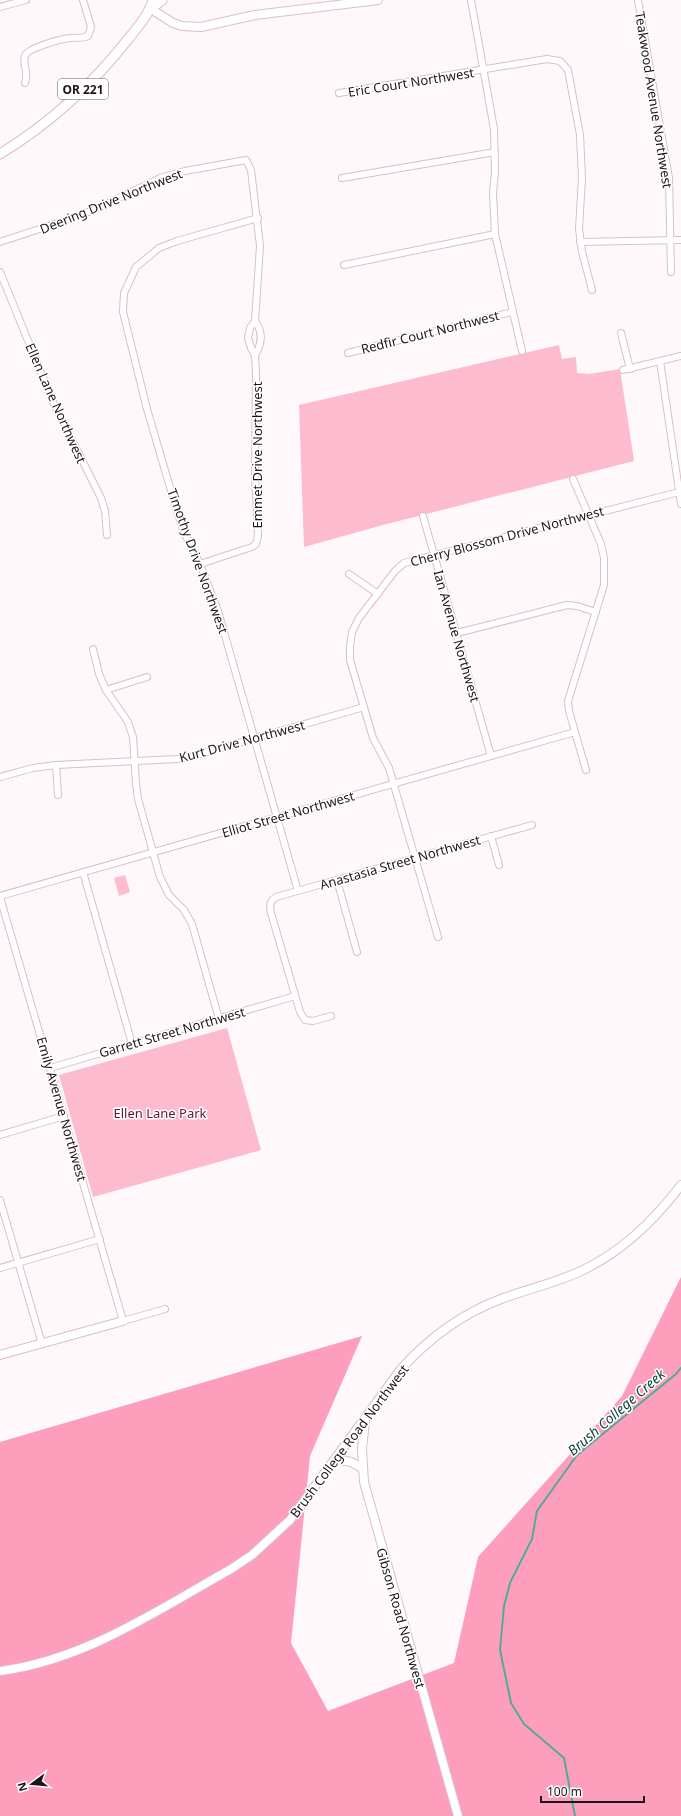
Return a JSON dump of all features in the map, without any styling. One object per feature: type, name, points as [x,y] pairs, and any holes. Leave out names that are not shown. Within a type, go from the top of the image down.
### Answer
[{"type":"main road","name":"OR 221","points":[[0,154],[40,126],[84,89],[116,54],[152,4],[162,0]]},
{"type":"street","points":[[0,7],[26,0]]},
{"type":"street","points":[[25,83],[28,76],[24,56],[32,48],[70,38],[83,38],[91,32],[91,27],[83,0]]},
{"type":"street","points":[[152,4],[173,23],[182,26],[201,27],[255,15],[375,0]]},
{"type":"street","points":[[471,0],[494,129],[495,152],[493,193],[495,234],[522,351]]},
{"type":"street","name":"Teakwood Avenue Northwest","points":[[638,0],[666,159],[670,199],[672,272]]},
{"type":"street","name":"Eric Court Northwest","points":[[339,93],[547,59],[560,61],[568,70],[580,135],[582,178],[579,214],[580,242]]},
{"type":"street","points":[[342,178],[495,152]]},
{"type":"street","name":"Emmet Drive Northwest","points":[[200,564],[252,547],[256,544],[258,517],[256,474],[256,379],[255,355],[248,338],[250,328],[255,321],[260,266],[260,246],[258,218],[251,170],[246,160]]},
{"type":"street","name":"Deering Drive Northwest","points":[[0,242],[64,222],[96,209],[160,178],[206,167],[246,160]]},
{"type":"street","name":"Timothy Drive Northwest","points":[[258,218],[177,241],[159,248],[136,267],[124,293],[123,312],[147,409],[184,532],[200,564],[218,611],[298,891]]},
{"type":"street","points":[[344,265],[495,234]]},
{"type":"street","points":[[592,290],[580,242],[681,240]]},
{"type":"street","name":"Ellen Lane Northwest","points":[[0,272],[53,402],[101,498],[105,511],[107,535]]},
{"type":"street","name":"Redfir Court Northwest","points":[[348,353],[512,312]]},
{"type":"street","name":"Emmet Drive Northwest","points":[[255,321],[261,333],[261,341],[255,355]]},
{"type":"street","points":[[621,334],[630,369]]},
{"type":"street","points":[[623,370],[681,356]]},
{"type":"street","points":[[660,362],[681,504]]},
{"type":"street","points":[[574,479],[600,544],[604,558],[604,585],[568,701],[586,770]]},
{"type":"street","name":"Cherry Blossom Drive Northwest","points":[[438,937],[389,768],[373,738],[350,660],[352,632],[360,618],[395,571],[404,563],[679,492]]},
{"type":"street","name":"Ian Avenue Northwest","points":[[423,516],[491,756]]},
{"type":"street","points":[[349,574],[378,594]]},
{"type":"street","points":[[456,633],[567,605],[577,606],[596,612]]},
{"type":"street","points":[[93,649],[99,674],[106,690],[128,722],[133,737],[138,800],[164,887],[184,910],[192,924],[219,1018]]},
{"type":"street","points":[[106,690],[147,677]]},
{"type":"street","name":"Kurt Drive Northwest","points":[[0,777],[33,768],[56,765],[177,759],[364,707]]},
{"type":"street","name":"Elliot Street Northwest","points":[[0,896],[575,732]]},
{"type":"street","points":[[56,765],[58,795]]},
{"type":"street","name":"Anastasia Street Northwest","points":[[295,996],[271,912],[270,903],[276,897],[532,825]]},
{"type":"street","points":[[491,836],[499,865]]},
{"type":"street","points":[[83,872],[132,1044]]},
{"type":"street","points":[[337,880],[357,952]]},
{"type":"street","name":"Emily Avenue Northwest","points":[[0,896],[123,1321]]},
{"type":"street","points":[[295,996],[300,1012],[305,1020],[313,1021],[331,1016]]},
{"type":"street","name":"Garrett Street Northwest","points":[[50,1068],[295,996]]},
{"type":"street","points":[[0,1135],[64,1116]]},
{"type":"street","name":"Brush College Road Northwest","points":[[0,1671],[50,1660],[90,1645],[231,1569],[252,1555],[290,1520],[401,1369],[416,1352],[442,1331],[476,1309],[562,1279],[607,1256],[628,1241],[651,1221],[667,1204],[681,1185]]},
{"type":"street","points":[[0,1200],[42,1344]]},
{"type":"street","points":[[0,1268],[100,1239]]},
{"type":"street","points":[[0,1355],[165,1309]]},
{"type":"street","name":"Gibson Road Northwest","points":[[366,1418],[362,1433],[362,1468],[369,1505],[458,1816]]},
{"type":"street","points":[[336,1459],[351,1462],[362,1468]]},
{"type":"green space","points":[[559,345],[562,359],[576,357],[577,373],[589,374],[620,369],[634,461],[383,525],[304,547],[299,405]]},
{"type":"green space","points":[[125,875],[130,892],[119,896],[114,878]]},
{"type":"green space","name":"Ellen Lane Park","points":[[227,1028],[261,1150],[93,1197],[59,1075]]},
{"type":"shaded area","points":[[681,1277],[681,1816],[0,1816],[0,1442],[362,1336],[310,1456],[291,1643],[328,1711],[454,1663],[478,1557],[622,1396]]},
{"type":"waterway","name":"Brush College Creek","points":[[575,1816],[564,1758],[524,1724],[511,1703],[500,1650],[504,1606],[510,1583],[532,1539],[537,1511],[577,1455],[676,1374],[681,1368]]}]
